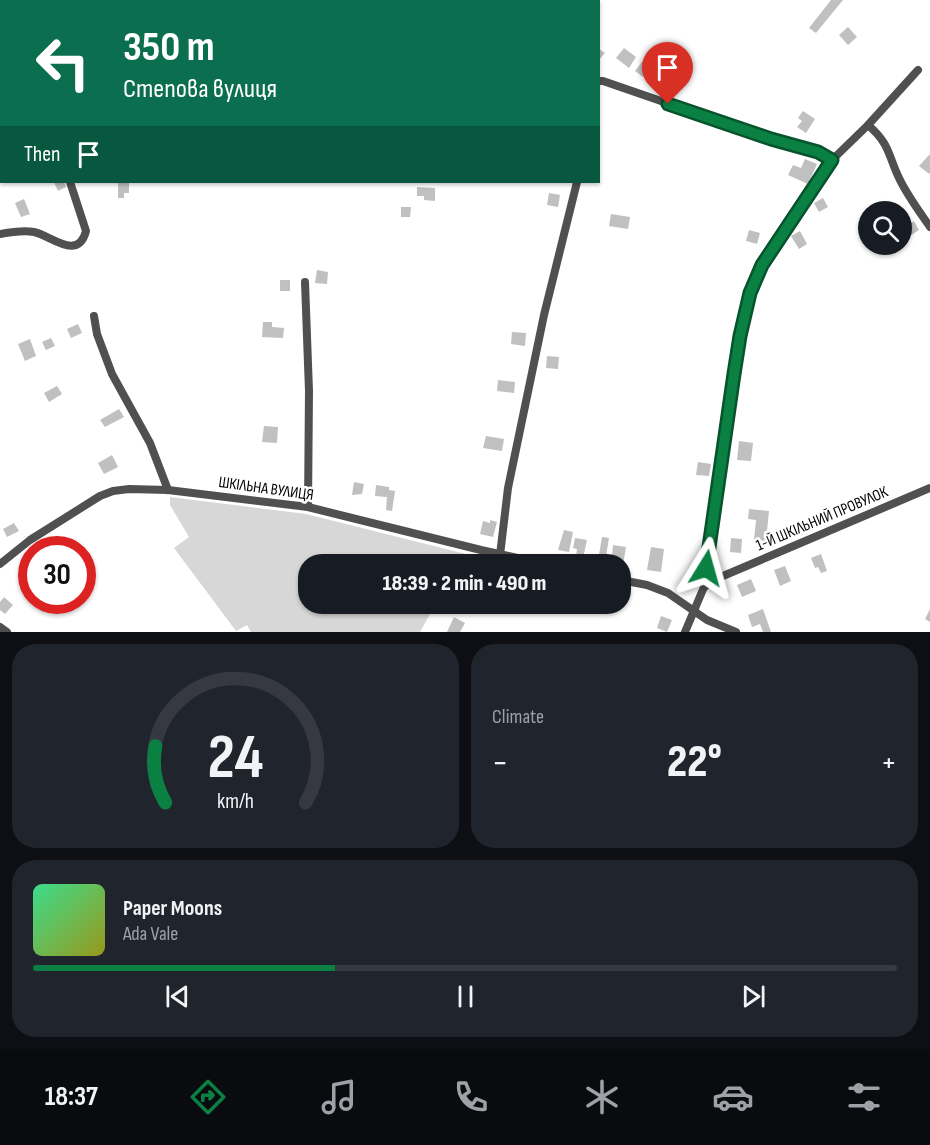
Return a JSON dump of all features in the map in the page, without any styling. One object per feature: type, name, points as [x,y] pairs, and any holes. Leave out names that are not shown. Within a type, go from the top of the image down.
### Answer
[{"type":"street","points":[[685,632],[704,587],[731,393],[750,293],[762,265],[832,160],[868,125],[918,70]]},
{"type":"street","points":[[600,82],[771,139],[818,152],[832,160]]},
{"type":"street","points":[[868,125],[886,143],[903,185],[930,227]]},
{"type":"street","points":[[0,234],[33,232],[64,245],[70,246],[80,242],[86,231],[70,183]]},
{"type":"street","points":[[500,554],[512,465],[544,315],[578,183]]},
{"type":"street","points":[[305,282],[309,391],[308,507]]},
{"type":"street","points":[[94,316],[97,334],[112,375],[150,443],[168,490]]},
{"type":"street","name":"1-Й ШКІЛЬНИЙ ПРОВУЛОК","points":[[704,587],[723,576],[930,488]]},
{"type":"street","name":"ШКІЛЬНА ВУЛИЦЯ","points":[[0,564],[67,515],[106,493],[129,489],[168,490],[308,507],[496,554]]},
{"type":"street","points":[[631,582],[668,593],[707,620],[736,632]]},
{"type":"street","points":[[0,627],[7,632]]},
{"type":"shaded area","points":[[170,497],[306,514],[466,554],[298,554],[298,614],[430,614],[420,632],[251,632],[247,625],[236,631],[174,548],[189,537],[170,505]]},
{"type":"building","points":[[831,0],[843,0],[816,33],[809,28]]},
{"type":"building","points":[[848,27],[857,37],[848,45],[839,35]]},
{"type":"building","points":[[624,48],[636,57],[629,68],[616,58]]},
{"type":"building","points":[[600,49],[605,53],[600,59]]},
{"type":"building","points":[[645,58],[653,64],[643,77],[635,71]]},
{"type":"building","points":[[803,111],[815,119],[806,133],[797,127],[802,121],[798,118]]},
{"type":"building","points":[[930,154],[930,173],[929,174],[919,166]]},
{"type":"building","points":[[805,159],[817,164],[808,184],[788,175],[793,165],[801,168]]},
{"type":"building","points":[[54,183],[64,183],[66,187],[58,191]]},
{"type":"building","points":[[118,183],[129,183],[129,193],[124,193],[124,198],[118,198]]},
{"type":"building","points":[[417,187],[435,188],[435,201],[424,200],[424,196],[417,196]]},
{"type":"building","points":[[549,193],[560,195],[558,207],[547,205]]},
{"type":"building","points":[[823,198],[828,207],[819,212],[814,203]]},
{"type":"building","points":[[24,199],[30,214],[21,217],[15,203]]},
{"type":"building","points":[[401,207],[411,207],[410,217],[401,217]]},
{"type":"building","points":[[611,214],[630,217],[628,229],[609,226]]},
{"type":"building","points":[[914,221],[919,230],[912,235]]},
{"type":"building","points":[[749,230],[760,233],[757,244],[746,241]]},
{"type":"building","points":[[800,231],[807,244],[799,249],[791,236]]},
{"type":"building","points":[[317,270],[328,272],[327,284],[315,283]]},
{"type":"building","points":[[280,280],[290,280],[290,291],[280,291]]},
{"type":"building","points":[[263,322],[272,322],[272,327],[284,328],[283,338],[262,337]]},
{"type":"building","points":[[78,324],[82,333],[71,338],[67,329]]},
{"type":"building","points":[[512,332],[526,333],[525,346],[511,344]]},
{"type":"building","points":[[51,338],[55,346],[46,350],[42,342]]},
{"type":"building","points":[[30,339],[36,356],[25,361],[18,344]]},
{"type":"building","points":[[547,356],[559,357],[558,369],[546,368]]},
{"type":"building","points":[[498,380],[515,382],[514,393],[497,391]]},
{"type":"building","points":[[57,386],[62,394],[49,402],[44,393]]},
{"type":"building","points":[[119,409],[124,417],[105,427],[100,420]]},
{"type":"building","points":[[264,426],[278,427],[277,443],[262,442]]},
{"type":"building","points":[[486,436],[504,439],[502,451],[483,448]]},
{"type":"building","points":[[739,441],[753,443],[751,461],[737,460]]},
{"type":"building","points":[[112,455],[118,467],[104,474],[98,463]]},
{"type":"building","points":[[698,462],[711,464],[709,476],[696,475]]},
{"type":"building","points":[[354,482],[364,484],[362,494],[352,495]]},
{"type":"building","points":[[376,485],[389,487],[389,490],[395,491],[392,511],[386,510],[387,497],[375,496]]},
{"type":"building","points":[[749,509],[769,511],[766,541],[754,540],[756,520],[748,519]]},
{"type":"building","points":[[490,520],[497,522],[493,537],[480,534],[483,521],[490,523]]},
{"type":"building","points":[[14,523],[19,531],[7,537],[3,529]]},
{"type":"building","points":[[564,530],[573,532],[569,552],[558,550]]},
{"type":"building","points":[[602,537],[609,538],[606,554],[599,554]]},
{"type":"building","points":[[575,538],[587,540],[584,554],[576,554],[577,549],[573,548]]},
{"type":"building","points":[[731,538],[742,539],[741,553],[730,552]]},
{"type":"building","points":[[613,545],[626,547],[625,554],[612,554]]},
{"type":"building","points":[[651,547],[664,549],[661,572],[647,570]]},
{"type":"building","points":[[821,554],[827,571],[821,573],[818,567],[815,568],[811,558]]},
{"type":"building","points":[[785,566],[791,581],[780,586],[774,570]]},
{"type":"building","points":[[751,579],[756,591],[742,597],[737,585]]},
{"type":"building","points":[[4,597],[13,605],[5,614],[0,610],[0,602]]},
{"type":"building","points":[[763,609],[771,632],[763,632],[760,624],[752,627],[748,615]]},
{"type":"building","points":[[930,609],[930,622],[925,619]]},
{"type":"building","points":[[661,616],[672,620],[667,632],[657,628]]},
{"type":"building","points":[[454,617],[465,623],[460,632],[447,632]]},
{"type":"route","points":[[668,104],[771,139],[824,154],[832,160],[762,265],[750,293],[740,336],[706,568]]}]
